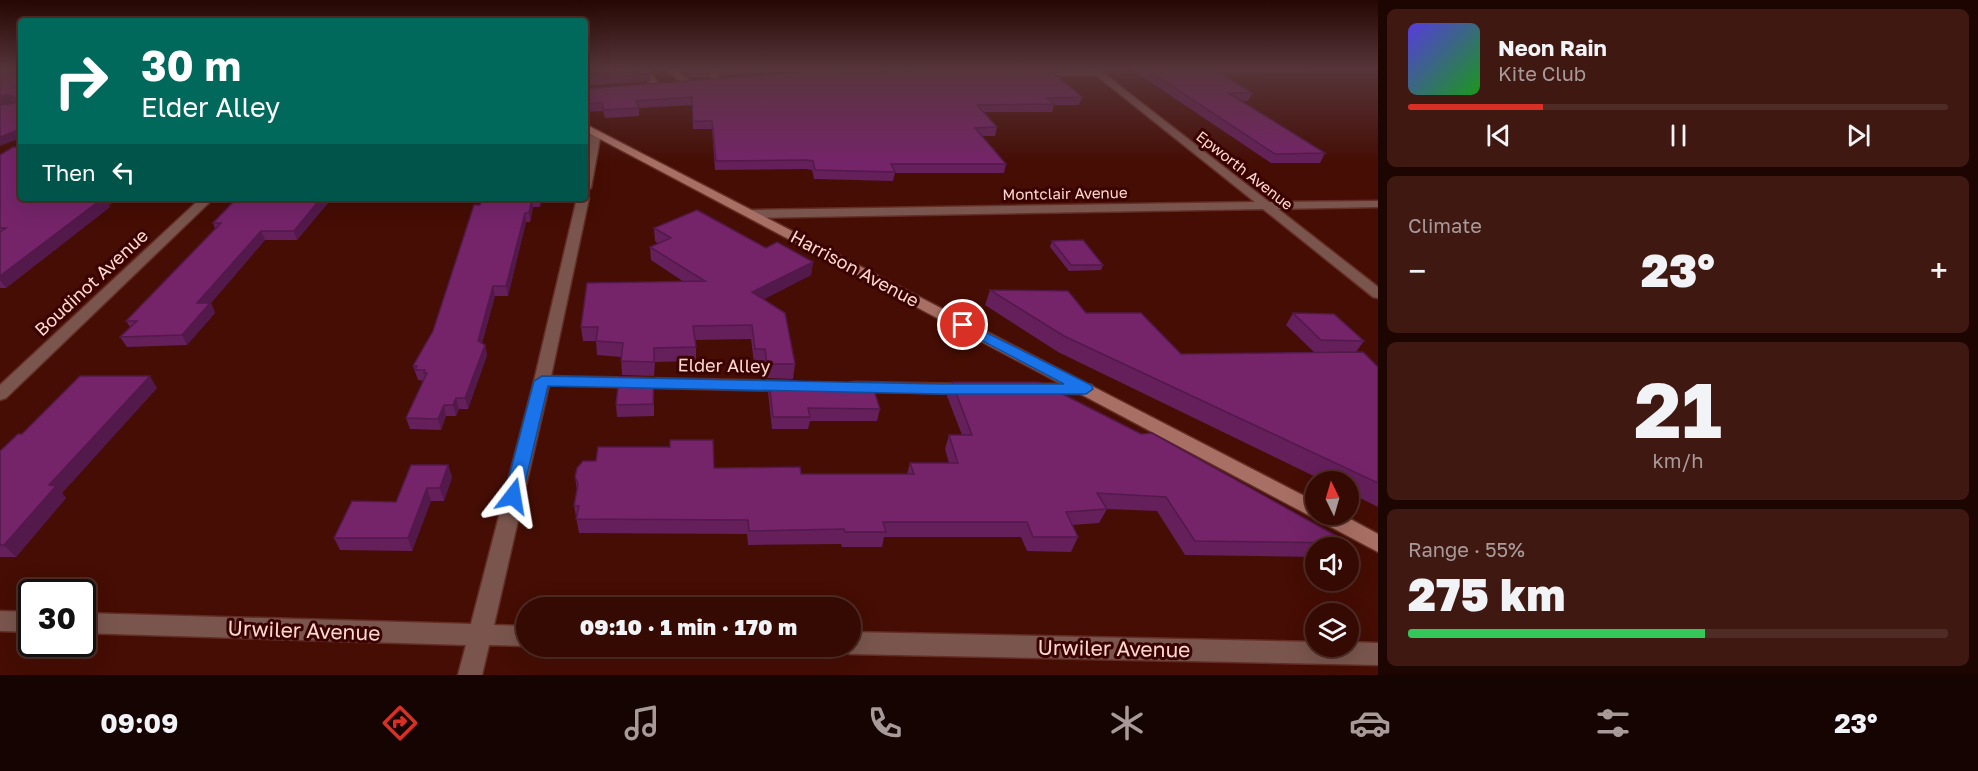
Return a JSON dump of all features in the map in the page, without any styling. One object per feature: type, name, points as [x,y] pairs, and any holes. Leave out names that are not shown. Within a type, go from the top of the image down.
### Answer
[{"type":"main road","name":"Harrison Avenue","points":[[591,130],[1305,505]]},
{"type":"main road","points":[[1343,525],[1378,544]]},
{"type":"street","name":"Epworth Avenue","points":[[1132,100],[1378,294]]},
{"type":"street","points":[[588,157],[591,130]]},
{"type":"street","name":"Boudinot Avenue","points":[[0,394],[205,201]]},
{"type":"street","points":[[470,675],[542,381],[582,201]]},
{"type":"street","name":"Montclair Avenue","points":[[752,214],[1264,204],[1378,204]]},
{"type":"street","name":"Elder Alley","points":[[542,381],[811,386]]},
{"type":"street","points":[[834,387],[982,389]]},
{"type":"street","points":[[1014,389],[1086,389]]},
{"type":"street","points":[[0,621],[18,622]]},
{"type":"street","name":"Urwiler Avenue","points":[[96,623],[516,636]]},
{"type":"street","name":"Urwiler Avenue","points":[[861,643],[1378,654]]},
{"type":"building","points":[[18,100],[18,130],[0,137],[0,105]]},
{"type":"building","points":[[588,100],[643,100],[636,101],[639,108],[604,110],[602,103],[588,104]]},
{"type":"building","points":[[692,100],[1050,100],[1054,104],[977,105],[997,127],[975,128],[1006,164],[891,164],[895,172],[815,170],[813,161],[807,160],[716,161],[712,121],[693,121]]},
{"type":"building","points":[[1194,100],[1240,100],[1325,153],[1275,154]]},
{"type":"building","points":[[13,147],[18,147],[18,201],[99,201],[0,276],[0,232],[6,228],[0,228],[0,155]]},
{"type":"building","points":[[234,201],[319,201],[294,231],[261,231],[197,303],[210,303],[182,335],[120,337],[137,321],[126,321],[221,223],[213,223]]},
{"type":"building","points":[[482,201],[531,201],[529,213],[525,213],[506,286],[493,286],[478,341],[485,345],[465,398],[456,398],[453,405],[444,405],[438,419],[406,418],[427,373],[424,373],[425,370],[415,370],[417,366],[413,366],[433,331],[474,205],[480,205]]},
{"type":"building","points":[[697,210],[766,248],[777,242],[813,262],[752,292],[785,313],[795,364],[767,364],[765,349],[755,349],[752,325],[693,326],[696,347],[654,348],[654,362],[621,361],[623,343],[596,341],[598,327],[581,327],[587,283],[705,281],[650,247],[671,238],[654,228]]},
{"type":"building","points":[[1083,240],[1103,265],[1071,265],[1052,241]]},
{"type":"building","points":[[990,290],[1068,291],[1086,313],[1141,313],[1181,354],[1363,352],[1378,367],[1378,483],[1359,474],[1359,471],[1352,471],[1064,336]]},
{"type":"building","points":[[1293,313],[1334,314],[1364,341],[1321,340]]},
{"type":"building","points":[[80,376],[150,376],[49,485],[56,486],[4,545],[0,545],[0,451],[18,434],[22,434]]},
{"type":"building","points":[[619,377],[654,378],[653,404],[616,405]]},
{"type":"building","points":[[769,380],[797,381],[798,385],[872,384],[880,409],[808,408],[810,417],[773,417]]},
{"type":"building","points":[[952,382],[1039,382],[1141,434],[1152,433],[1305,518],[1305,525],[1317,525],[1338,537],[1305,537],[1305,542],[1195,541],[1166,497],[1097,493],[1107,509],[1066,512],[1078,537],[1033,537],[1027,522],[883,522],[886,532],[845,532],[844,529],[749,531],[748,520],[576,519],[579,506],[574,506],[578,484],[575,477],[577,468],[583,461],[596,461],[598,447],[670,447],[670,440],[713,440],[714,468],[800,467],[801,474],[914,474],[910,463],[958,463],[949,435],[972,435]]},
{"type":"building","points":[[411,465],[448,465],[440,488],[427,488],[408,538],[334,538],[352,501],[396,502]]},
{"type":"route","points":[[513,496],[542,381],[940,389],[1086,389],[963,325]]}]
